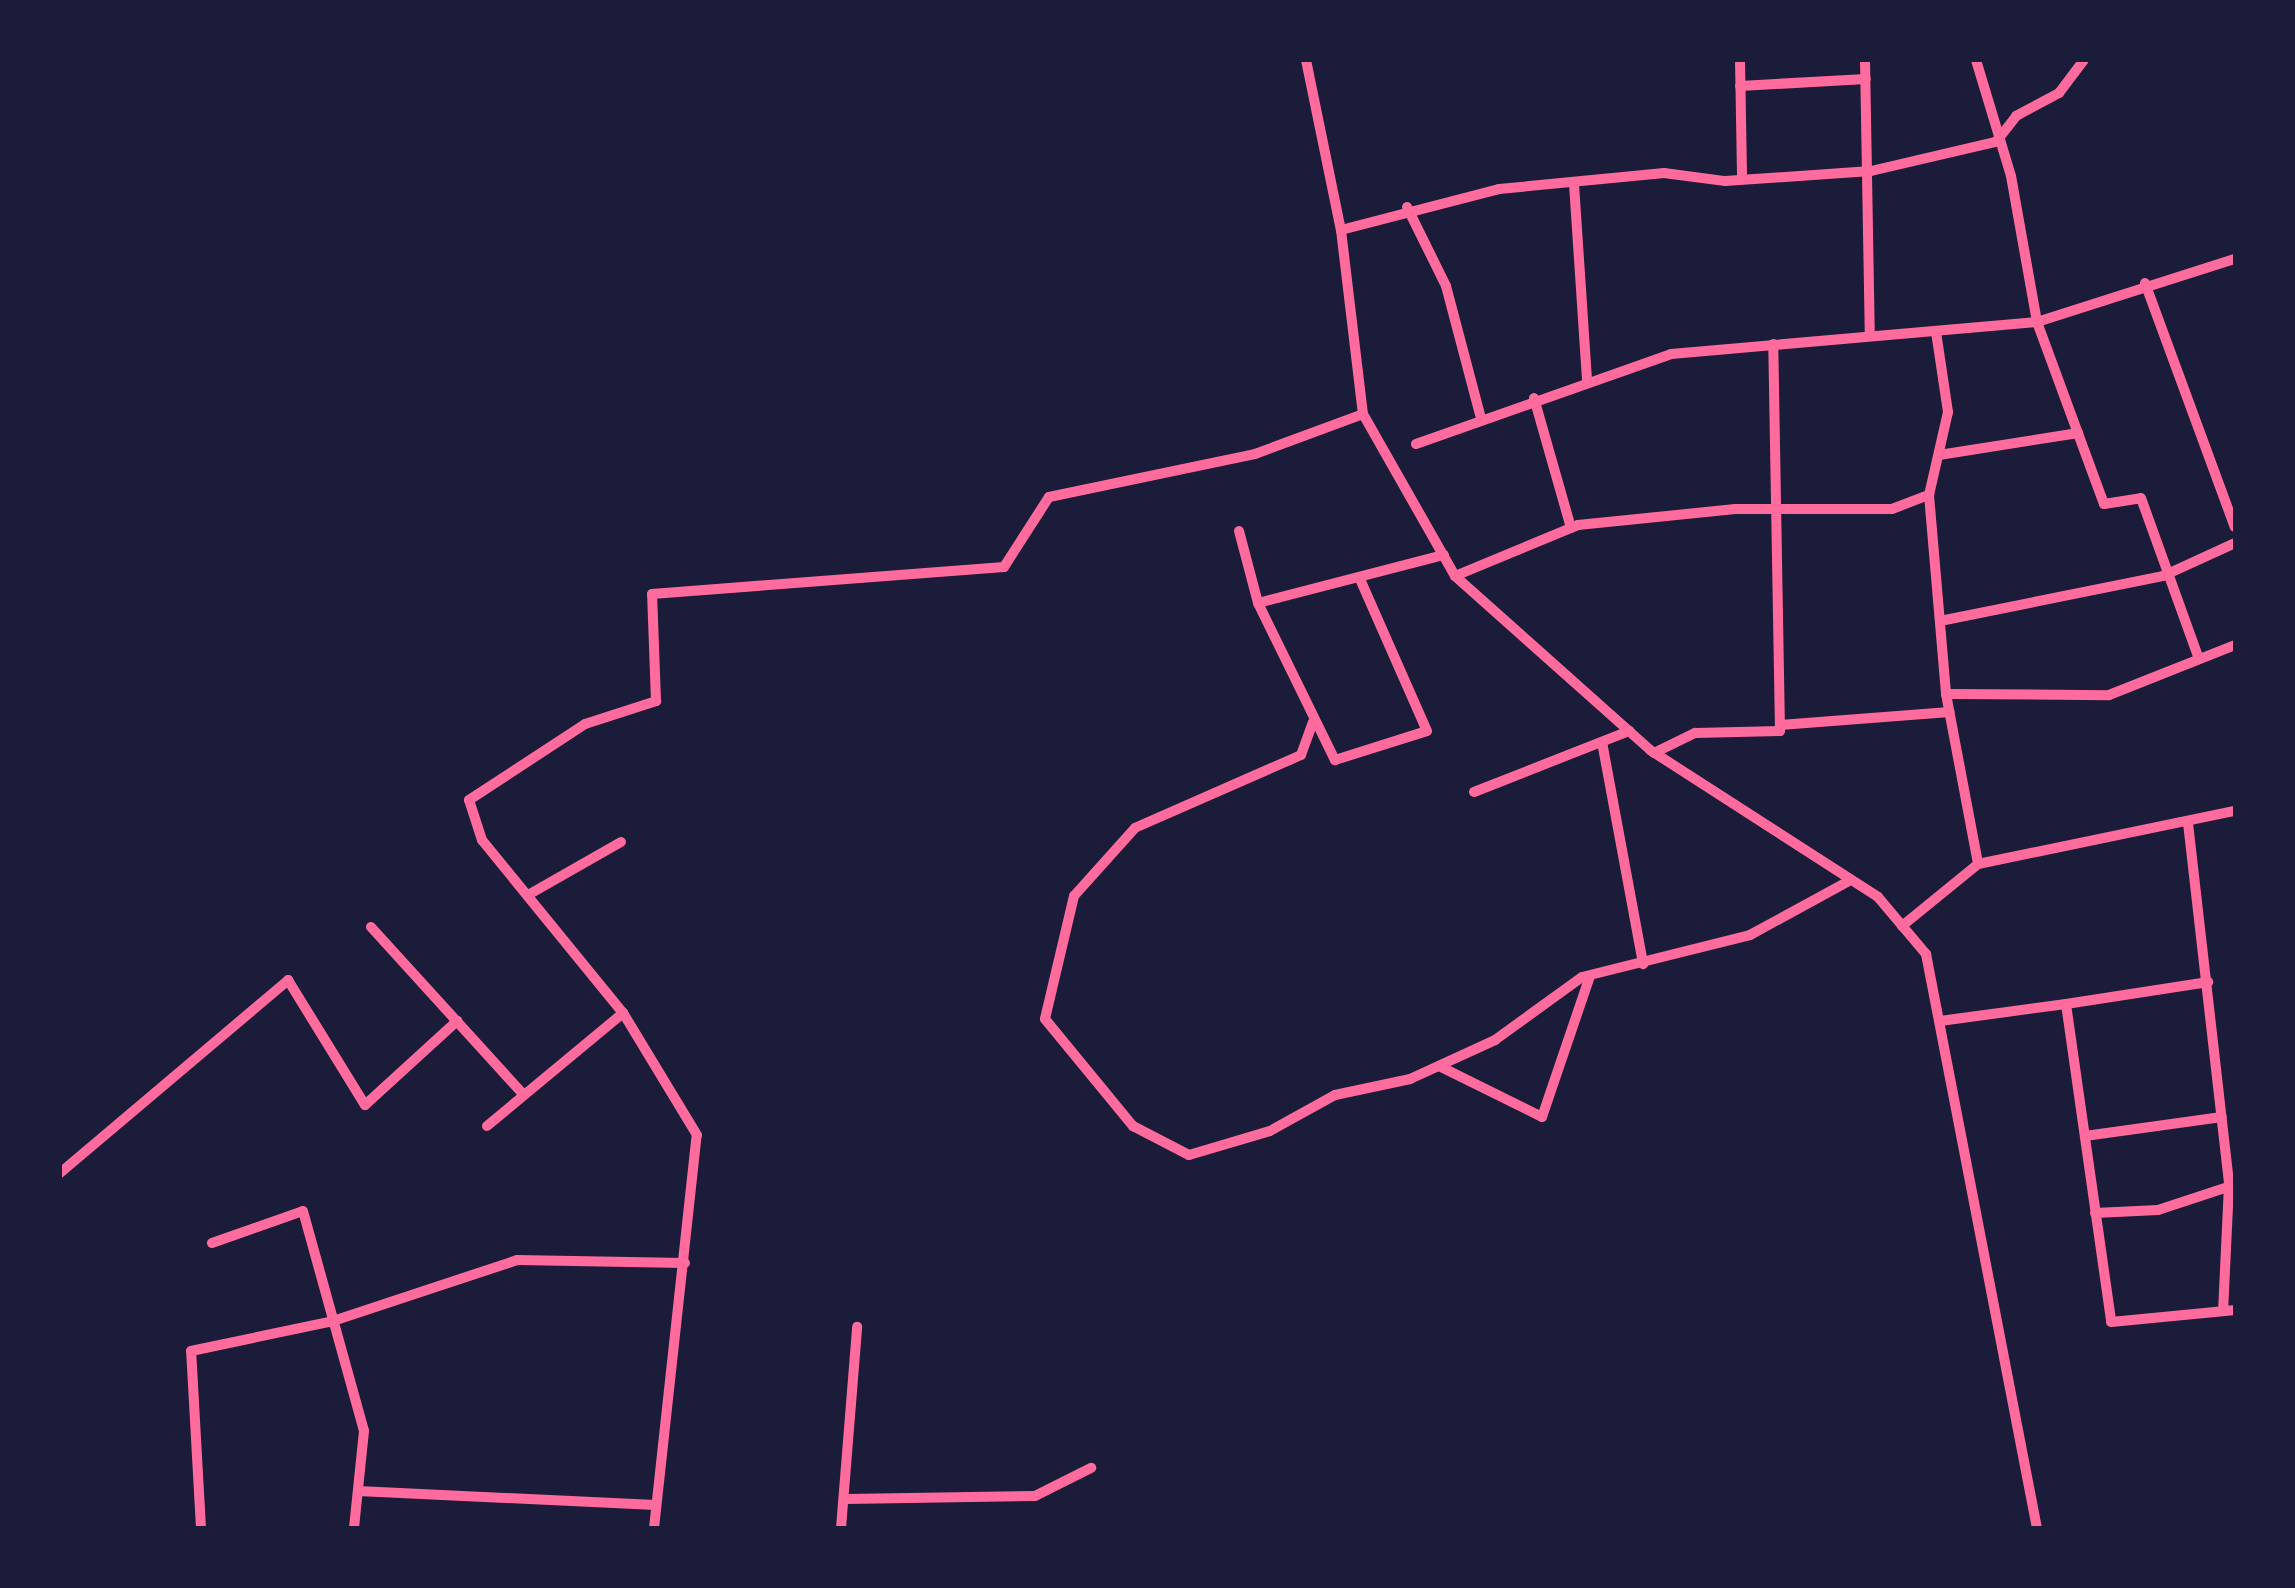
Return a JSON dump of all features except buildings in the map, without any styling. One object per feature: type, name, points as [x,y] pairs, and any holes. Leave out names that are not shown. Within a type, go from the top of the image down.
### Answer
[{"type":"street","points":[[1306,60],[1341,230],[1362,414],[1455,576],[1654,752],[1851,880],[1902,926],[1926,954],[2037,1528]]},
{"type":"street","points":[[1740,60],[1742,179]]},
{"type":"street","points":[[1865,60],[1871,171],[1870,336]]},
{"type":"street","points":[[1976,60],[2037,322],[2104,504],[2141,498],[2163,576],[2199,660]]},
{"type":"street","points":[[1341,230],[1408,207],[1574,184],[1664,174],[1742,179],[1871,171],[1996,142],[2084,60]]},
{"type":"street","points":[[1740,86],[1866,79]]},
{"type":"street","points":[[1574,184],[1587,379]]},
{"type":"street","points":[[1408,207],[1446,286],[1480,415]]},
{"type":"street","points":[[1416,444],[1480,415],[1671,354],[2037,322],[2145,283],[2234,262]]},
{"type":"street","points":[[2145,283],[2235,527]]},
{"type":"street","points":[[1936,332],[1948,412],[1929,495],[1946,694],[1978,864]]},
{"type":"street","points":[[1772,344],[1782,512],[1775,565],[1780,724]]},
{"type":"street","points":[[1534,398],[1570,528]]},
{"type":"street","points":[[654,1528],[697,1135],[623,1012],[482,840],[469,800],[584,724],[656,702],[652,594],[1004,568],[1048,497],[1256,454],[1362,414]]},
{"type":"street","points":[[1938,455],[2078,433]]},
{"type":"street","points":[[1455,576],[1570,528],[1782,512],[1892,509],[1929,495]]},
{"type":"street","points":[[1239,530],[1258,603],[1313,722],[1335,760],[1426,731],[1358,577]]},
{"type":"street","points":[[1940,621],[2163,576],[2235,543]]},
{"type":"street","points":[[1258,603],[1444,555]]},
{"type":"street","points":[[1946,694],[2109,695],[2235,645]]},
{"type":"street","points":[[1654,752],[1695,734],[1950,712]]},
{"type":"street","points":[[1313,722],[1301,755],[1135,828],[1074,896],[1045,1019],[1133,1126],[1189,1156],[1270,1132],[1335,1096],[1440,1066],[1496,1040],[1590,976],[1750,935],[1851,880]]},
{"type":"street","points":[[1474,792],[1629,731]]},
{"type":"street","points":[[1602,742],[1642,964]]},
{"type":"street","points":[[1902,926],[1978,864],[2235,812]]},
{"type":"street","points":[[2066,1004],[2111,1322],[2229,1311],[2232,1185],[2188,823]]},
{"type":"street","points":[[528,896],[620,842]]},
{"type":"street","points":[[370,927],[524,1094]]},
{"type":"street","points":[[1440,1066],[1542,1116],[1590,976]]},
{"type":"street","points":[[60,1173],[288,980],[365,1104],[457,1021]]},
{"type":"street","points":[[1940,1021],[2208,982]]},
{"type":"street","points":[[487,1126],[623,1012]]},
{"type":"street","points":[[2085,1136],[2222,1117]]},
{"type":"street","points":[[2096,1213],[2158,1210],[2232,1185]]},
{"type":"street","points":[[212,1244],[303,1211],[364,1431],[354,1528]]},
{"type":"street","points":[[201,1528],[191,1352],[333,1321],[517,1260],[685,1263]]},
{"type":"street","points":[[842,1528],[857,1327]]},
{"type":"street","points":[[846,1499],[1036,1496],[1091,1468]]},
{"type":"street","points":[[358,1491],[656,1505]]}]
